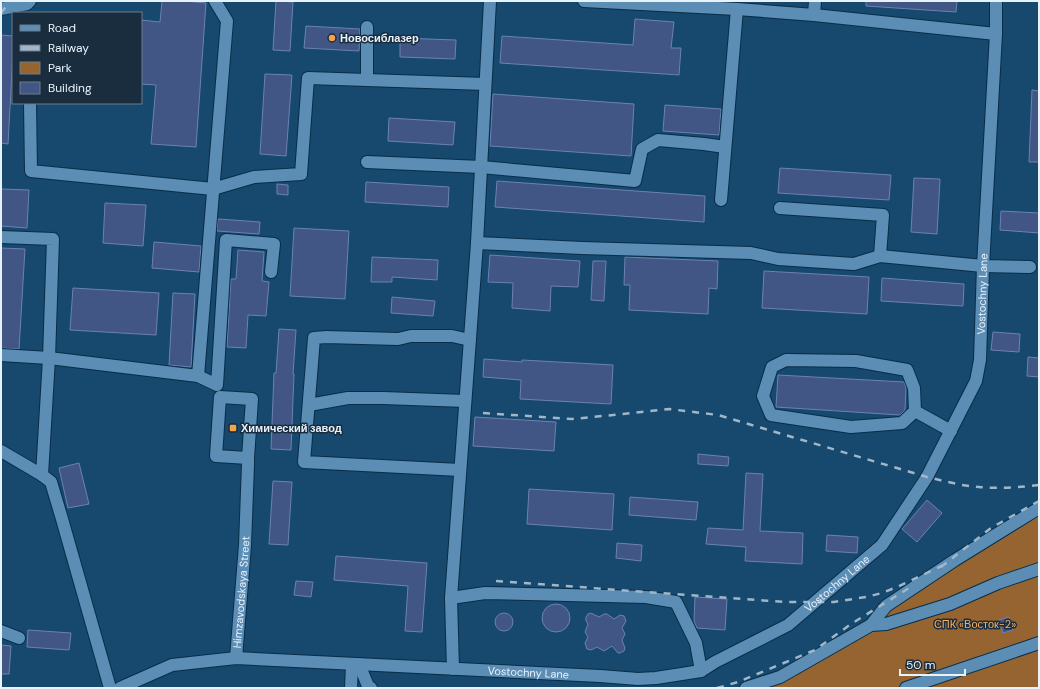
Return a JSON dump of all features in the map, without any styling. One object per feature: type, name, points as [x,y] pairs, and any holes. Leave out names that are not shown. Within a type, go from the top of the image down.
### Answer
[{"type":"street","points":[[198,376],[227,21],[215,1]]},
{"type":"street","points":[[453,669],[451,598],[477,243],[490,1]]},
{"type":"street","points":[[584,1],[737,9],[814,15],[996,34]]},
{"type":"street","points":[[814,1],[814,15]]},
{"type":"street","name":"Vostochny Lane","points":[[236,658],[453,669],[641,684],[656,678],[701,671],[715,662],[788,625],[882,545],[927,477],[976,381],[980,360],[983,266],[996,34],[996,1]]},
{"type":"street","points":[[1,9],[27,6]]},
{"type":"street","points":[[721,200],[737,9]]},
{"type":"street","points":[[367,27],[367,80]]},
{"type":"street","points":[[30,104],[31,171],[213,189],[254,177],[301,174],[308,78],[485,84]]},
{"type":"street","points":[[367,162],[481,167],[635,181],[642,149],[658,140],[725,147]]},
{"type":"street","points":[[780,208],[883,215],[880,256]]},
{"type":"street","points":[[1,237],[54,239],[42,475]]},
{"type":"street","points":[[248,458],[216,456],[226,240],[274,244],[271,272]]},
{"type":"street","points":[[477,243],[751,253],[778,259],[854,264],[880,256],[983,266],[1030,267]]},
{"type":"street","points":[[460,470],[304,462],[314,338],[398,338],[412,336],[452,336],[470,340]]},
{"type":"street","points":[[1,355],[49,358],[198,376],[219,391]]},
{"type":"street","points":[[786,360],[856,361],[907,370],[914,388],[915,411],[902,423],[851,427],[772,415],[763,396],[772,367],[786,360]]},
{"type":"street","name":"Himzavodskaya Street","points":[[120,688],[172,665],[236,658],[245,545],[252,399],[219,391]]},
{"type":"street","points":[[309,405],[348,398],[465,401]]},
{"type":"street","points":[[915,411],[951,432]]},
{"type":"street","points":[[1,452],[42,475],[51,482],[110,688]]},
{"type":"street","points":[[746,688],[780,677],[871,625],[886,606],[1039,508]]},
{"type":"street","points":[[871,625],[886,624],[943,606],[998,583],[1039,569]]},
{"type":"street","points":[[451,598],[485,593],[646,597],[676,602],[696,643],[701,671]]},
{"type":"street","points":[[1,631],[19,638]]},
{"type":"street","points":[[906,688],[1039,643]]},
{"type":"street","points":[[350,688],[355,664]]},
{"type":"street","points":[[355,664],[368,686],[371,688]]},
{"type":"green space","name":"СПК «Восток-2»","points":[[1039,510],[1039,688],[754,688],[878,616]]},
{"type":"building","points":[[162,1],[206,3],[196,147],[151,144],[156,85],[142,84],[142,20],[160,22]]},
{"type":"building","points":[[276,1],[293,2],[290,51],[273,50]]},
{"type":"building","points":[[866,1],[957,1],[956,12],[866,6]]},
{"type":"building","points":[[635,19],[674,22],[671,48],[681,48],[679,75],[500,63],[502,36],[633,45]]},
{"type":"building","name":"Новосиблазер","points":[[306,26],[360,29],[359,51],[304,48]]},
{"type":"building","points":[[1,35],[12,36],[12,70],[8,144],[1,143]]},
{"type":"building","points":[[400,38],[456,40],[455,59],[400,57]]},
{"type":"building","points":[[265,74],[292,75],[286,156],[260,154]]},
{"type":"building","points":[[1032,90],[1039,91],[1039,162],[1029,162]]},
{"type":"building","points":[[493,94],[634,104],[631,156],[490,146]]},
{"type":"building","points":[[665,105],[721,109],[719,135],[663,131]]},
{"type":"building","points":[[389,118],[455,122],[453,145],[388,141]]},
{"type":"building","points":[[780,168],[891,175],[889,200],[778,193]]},
{"type":"building","points":[[914,178],[940,179],[937,234],[911,232]]},
{"type":"building","points":[[497,181],[705,196],[704,222],[495,207]]},
{"type":"building","points":[[366,182],[449,187],[448,207],[365,202]]},
{"type":"building","points":[[277,184],[288,185],[288,195],[277,194]]},
{"type":"building","points":[[1,189],[29,190],[27,228],[1,226]]},
{"type":"building","points":[[105,203],[146,205],[143,246],[103,243]]},
{"type":"building","points":[[1001,211],[1039,213],[1039,233],[1000,230]]},
{"type":"building","points":[[218,219],[260,222],[259,234],[217,231]]},
{"type":"building","points":[[294,228],[349,231],[345,299],[290,296]]},
{"type":"building","points":[[154,242],[201,246],[199,272],[152,268]]},
{"type":"building","points":[[1,248],[25,249],[19,349],[1,348]]},
{"type":"building","points":[[238,250],[264,252],[262,281],[269,282],[266,316],[248,315],[246,348],[227,347],[231,279],[236,279]]},
{"type":"building","points":[[490,255],[580,261],[578,287],[551,286],[550,311],[512,308],[513,283],[488,282]]},
{"type":"building","points":[[372,257],[438,260],[437,280],[392,277],[392,282],[371,282]]},
{"type":"building","points":[[625,257],[718,261],[717,289],[709,288],[708,314],[629,310],[630,285],[624,285]]},
{"type":"building","points":[[593,261],[606,261],[604,301],[591,300]]},
{"type":"building","points":[[764,271],[869,277],[867,314],[762,308]]},
{"type":"building","points":[[882,278],[964,284],[963,306],[881,301]]},
{"type":"building","points":[[73,288],[159,293],[156,335],[70,330]]},
{"type":"building","points":[[173,293],[195,294],[191,367],[169,365]]},
{"type":"building","points":[[392,297],[435,301],[433,316],[391,313]]},
{"type":"building","points":[[279,329],[296,330],[291,450],[271,449],[274,373],[276,373]]},
{"type":"building","points":[[993,332],[1020,334],[1019,352],[991,350]]},
{"type":"building","points":[[1028,357],[1039,358],[1039,377],[1027,376]]},
{"type":"building","points":[[484,359],[522,362],[522,360],[613,365],[611,404],[520,399],[521,380],[483,377]]},
{"type":"building","points":[[778,375],[904,382],[906,388],[905,410],[900,415],[776,407]]},
{"type":"building","points":[[475,417],[556,422],[554,451],[473,446]]},
{"type":"building","points":[[698,454],[729,457],[728,466],[698,464]]},
{"type":"building","points":[[79,463],[89,504],[68,508],[59,468]]},
{"type":"building","points":[[746,473],[763,474],[760,531],[803,533],[802,564],[745,561],[746,547],[706,544],[708,528],[743,530]]},
{"type":"building","points":[[273,481],[292,482],[288,545],[269,544]]},
{"type":"building","points":[[529,489],[614,494],[612,530],[527,524]]},
{"type":"building","points":[[630,497],[698,502],[696,520],[629,515]]},
{"type":"building","points":[[927,500],[942,513],[917,542],[902,529]]},
{"type":"building","points":[[827,535],[858,537],[857,553],[826,551]]},
{"type":"building","points":[[617,543],[642,545],[641,561],[616,558]]},
{"type":"building","points":[[336,556],[427,563],[422,632],[405,631],[408,586],[334,580]]},
{"type":"building","points":[[296,581],[313,582],[311,597],[294,595]]},
{"type":"building","points":[[695,597],[727,599],[725,630],[697,628],[694,621]]},
{"type":"building","points":[[556,604],[562,605],[566,608],[569,612],[569,624],[566,628],[562,631],[556,632],[550,631],[546,628],[543,624],[542,618],[543,612],[546,608],[550,605]]},
{"type":"building","points":[[504,613],[508,614],[512,618],[512,626],[508,630],[504,631],[500,630],[496,626],[495,622],[496,618],[500,614]]},
{"type":"building","points":[[590,613],[599,617],[607,614],[614,619],[620,615],[624,616],[626,621],[622,628],[625,634],[622,640],[625,648],[624,651],[618,653],[612,646],[604,651],[597,647],[591,650],[587,649],[585,643],[588,637],[585,632],[588,624],[586,617]]},
{"type":"building","points":[[1009,617],[1013,630],[1003,633],[999,620]]},
{"type":"building","points":[[28,630],[71,633],[69,650],[27,647]]},
{"type":"building","points":[[1,645],[11,646],[9,674],[1,674]]},
{"type":"railway","points":[[1,13],[10,1]]},
{"type":"railway","points":[[483,413],[572,419],[669,409],[718,415],[927,477],[953,483],[994,488],[1039,485]]},
{"type":"railway","points":[[941,567],[991,528],[1039,501]]},
{"type":"railway","points":[[496,581],[784,602],[834,602],[882,593],[946,564]]},
{"type":"railway","points":[[717,688],[738,682],[815,650],[851,624],[914,585]]},
{"type":"place","name":"Новосиблазер","points":[[332,38]]},
{"type":"place","name":"Химический завод","points":[[233,428]]}]
